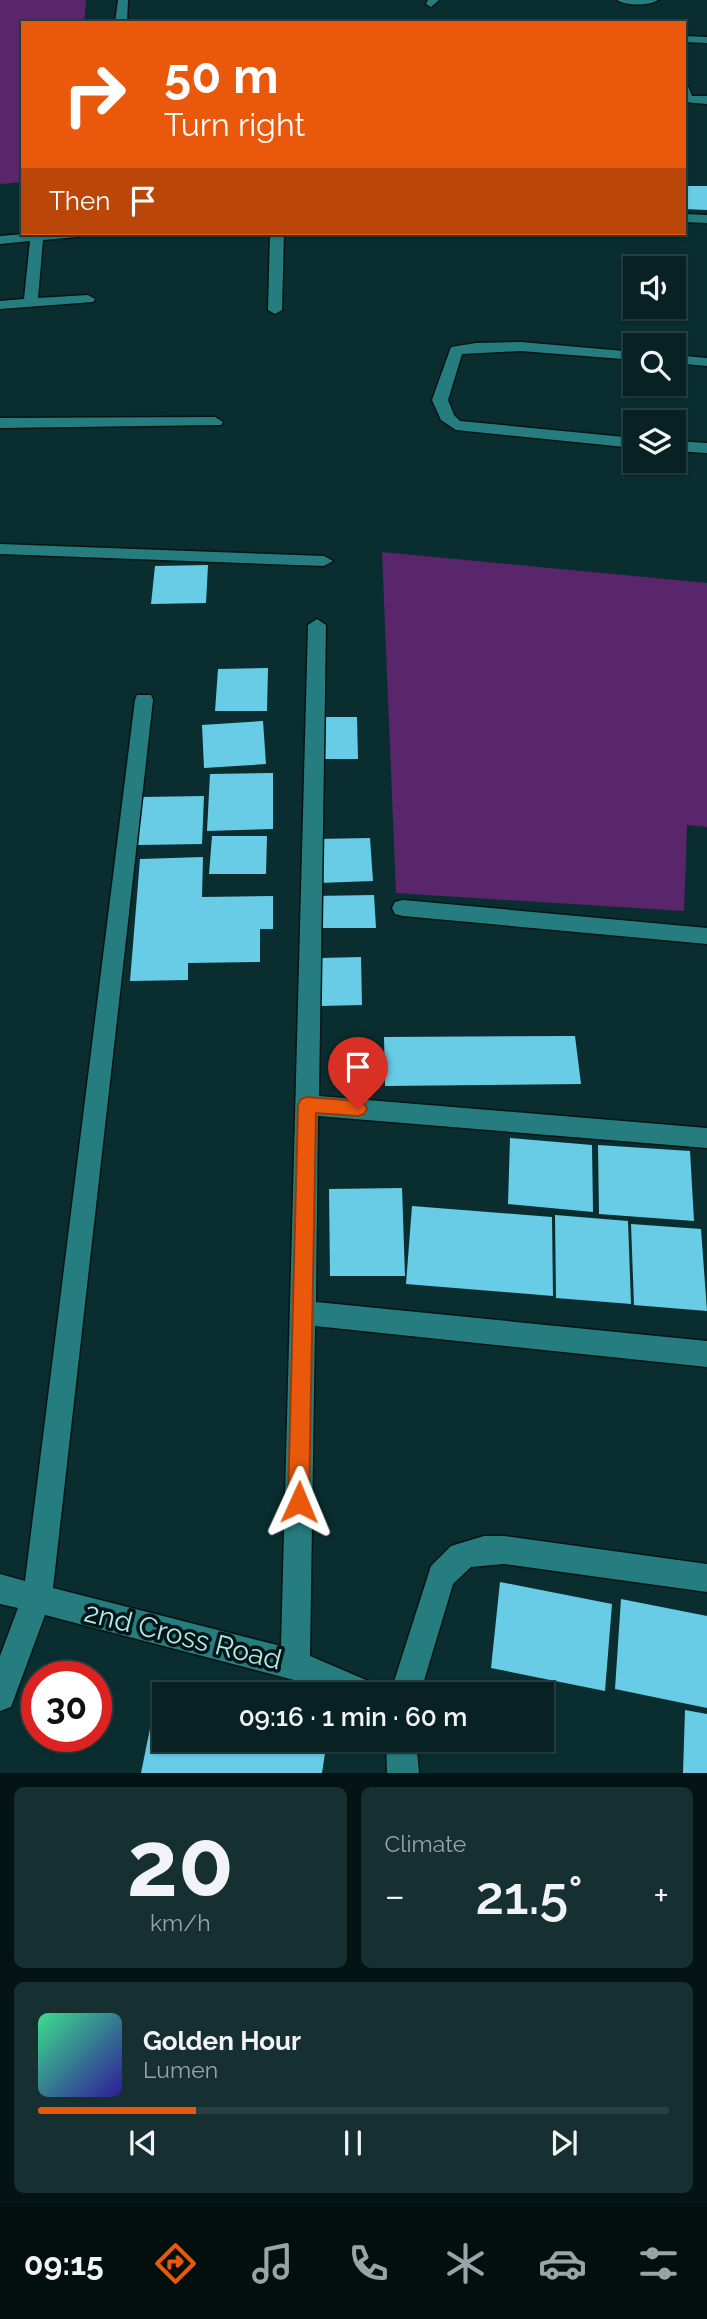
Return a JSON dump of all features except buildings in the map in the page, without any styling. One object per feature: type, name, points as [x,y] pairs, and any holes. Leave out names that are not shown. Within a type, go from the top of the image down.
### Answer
[{"type":"street","points":[[121,21],[122,0]]},
{"type":"street","points":[[622,0],[653,0]]},
{"type":"street","points":[[686,39],[707,40]]},
{"type":"street","points":[[686,96],[687,99],[707,100]]},
{"type":"street","points":[[686,218],[707,219]]},
{"type":"street","points":[[0,240],[58,235]]},
{"type":"street","points":[[275,310],[277,235]]},
{"type":"street","points":[[31,302],[37,237]]},
{"type":"street","points":[[0,305],[88,299]]},
{"type":"street","points":[[623,355],[473,346],[456,350],[440,400],[447,417],[456,425],[623,442]]},
{"type":"street","points":[[686,360],[707,362]]},
{"type":"street","points":[[0,423],[215,422]]},
{"type":"street","points":[[686,447],[707,449]]},
{"type":"street","points":[[0,549],[324,561]]},
{"type":"street","points":[[296,1665],[317,625]]},
{"type":"street","points":[[0,1696],[37,1598],[144,700]]},
{"type":"street","points":[[403,908],[707,936]]},
{"type":"street","points":[[307,1105],[707,1138]]},
{"type":"street","points":[[303,1313],[707,1354]]},
{"type":"street","points":[[409,1682],[441,1576],[452,1560],[475,1550],[504,1550],[707,1578]]},
{"type":"street","name":"2nd Cross Road","points":[[0,1589],[296,1665],[335,1682]]},
{"type":"street","points":[[401,1752],[402,1773]]},
{"type":"shaded area","points":[[0,0],[86,0],[84,21],[21,21],[21,182],[0,184]]},
{"type":"shaded area","points":[[382,552],[707,583],[707,827],[687,825],[684,911],[396,893]]},
{"type":"route","points":[[299,1502],[307,1105],[358,1109]]}]
